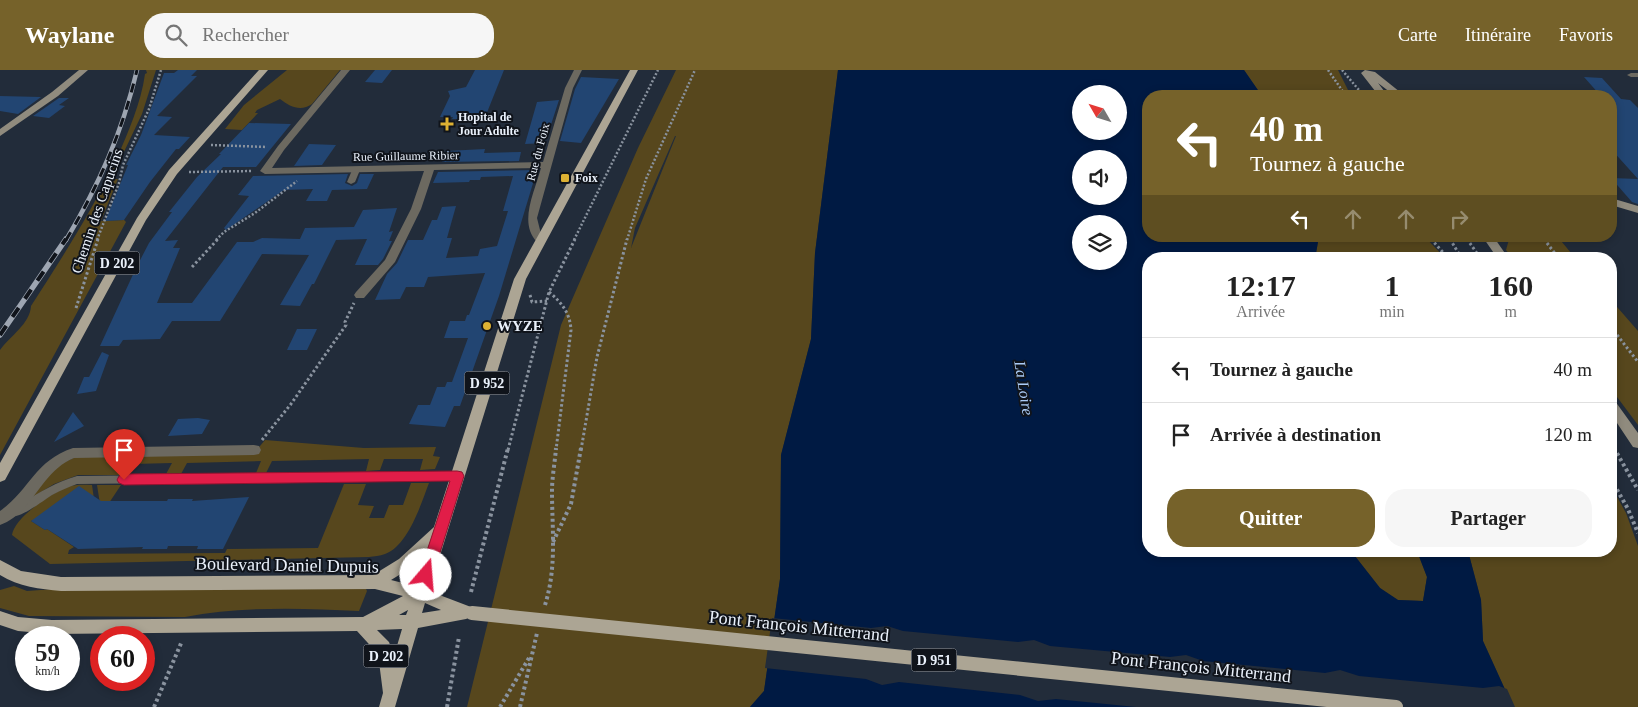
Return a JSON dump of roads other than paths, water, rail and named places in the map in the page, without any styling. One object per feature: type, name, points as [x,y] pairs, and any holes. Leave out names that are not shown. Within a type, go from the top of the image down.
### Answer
[{"type":"main road","name":"D 202","points":[[0,476],[140,220],[174,172],[264,70]]},
{"type":"main road","name":"D 952","points":[[388,702],[440,529],[517,288],[541,240],[634,70]]},
{"type":"main road","points":[[375,582],[404,564],[440,529]]},
{"type":"main road","name":"Boulevard Daniel Dupuis","points":[[2,573],[36,581],[61,584],[375,582],[420,594],[469,613]]},
{"type":"main road","name":"D 202","points":[[360,624],[394,610],[420,594]]},
{"type":"main road","name":"D 951","points":[[412,622],[469,613]]},
{"type":"main road","name":"Pont François Mitterrand","points":[[469,613],[1396,707]]},
{"type":"main road","name":"D 202","points":[[0,618],[18,624],[52,627],[412,622]]},
{"type":"main road","name":"D 202","points":[[360,624],[386,652],[388,702]]},
{"type":"street","points":[[0,133],[55,94],[84,70]]},
{"type":"street","name":"Rue Guillaume Ribier","points":[[346,70],[261,171],[548,165]]},
{"type":"street","name":"Rue du Foix","points":[[541,240],[533,226],[532,218],[569,88],[578,70]]},
{"type":"street","points":[[1364,72],[1378,90]]},
{"type":"street","points":[[1364,72],[1372,74],[1392,90]]},
{"type":"street","points":[[360,295],[390,262],[416,209],[430,168]]},
{"type":"street","points":[[1617,203],[1638,210]]},
{"type":"street","points":[[1617,413],[1638,443]]},
{"type":"street","points":[[5,516],[54,462],[73,453],[254,450]]},
{"type":"lane","points":[[350,182],[356,170]]},
{"type":"lane","points":[[5,516],[24,509],[47,492],[63,484],[77,480],[457,476]]},
{"type":"water","name":"La Loire","points":[[838,70],[1244,70],[1258,90],[1142,90],[1142,242],[1318,242],[1316,252],[1142,252],[1142,557],[1356,557],[1380,588],[1398,600],[1423,601],[1427,577],[1419,557],[1470,557],[1481,600],[1483,641],[1513,707],[750,707],[764,691],[780,579],[781,455],[811,339],[815,253]]},
{"type":"railway","points":[[66,240],[99,179],[117,137],[137,70]]},
{"type":"railway","points":[[0,335],[66,239]]},
{"type":"place","name":"Hopital de Jour Adulte","points":[[447,124]]},
{"type":"place","name":"Foix","points":[[565,178]]},
{"type":"place","name":"WYZE","points":[[487,326]]}]
